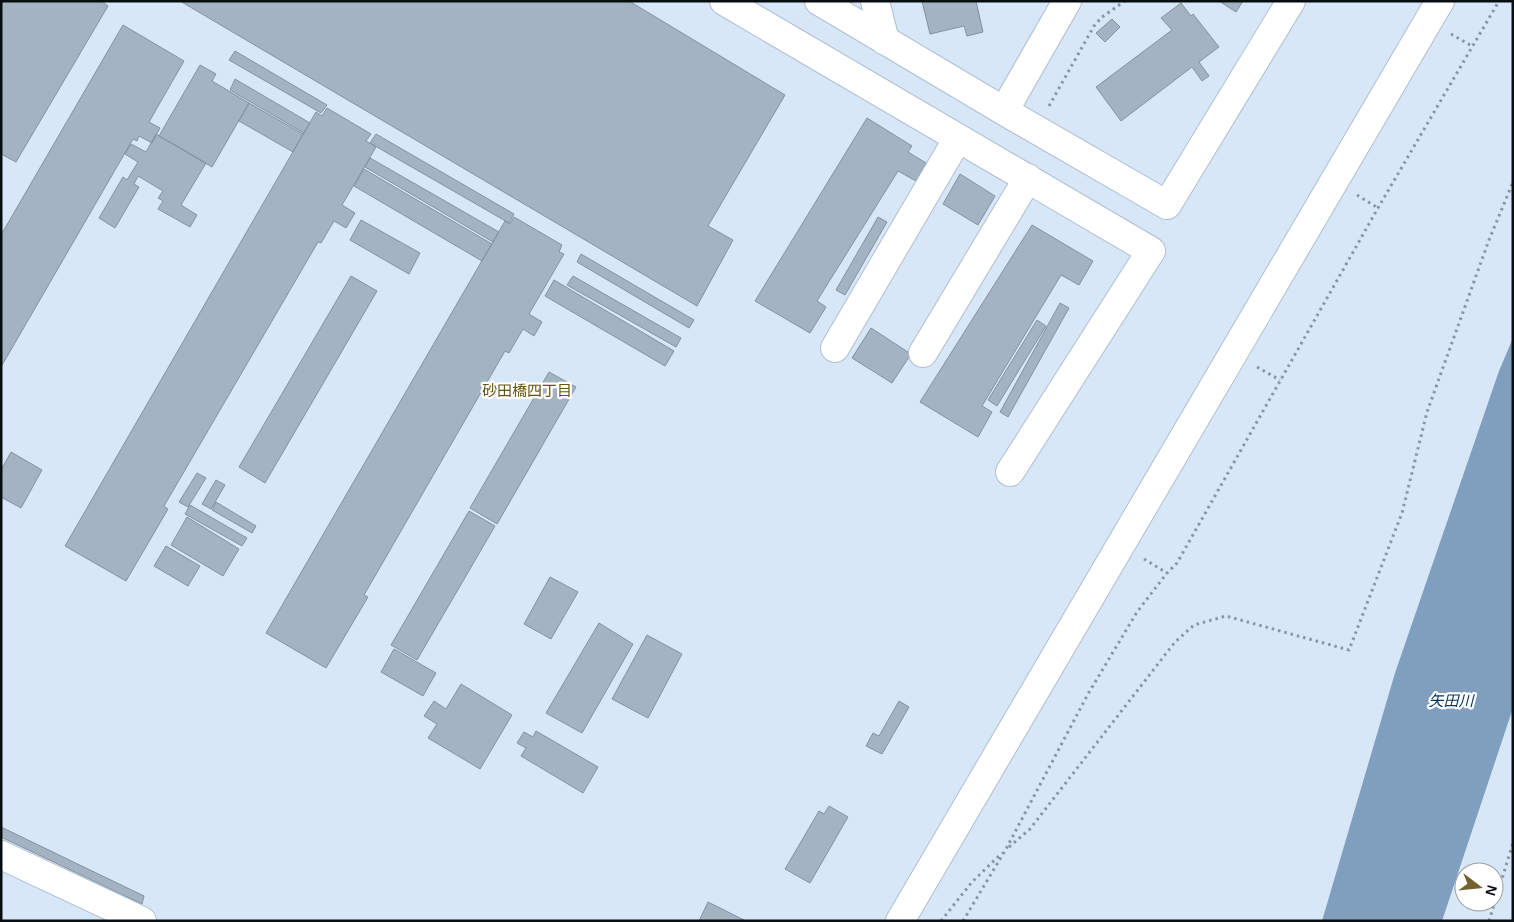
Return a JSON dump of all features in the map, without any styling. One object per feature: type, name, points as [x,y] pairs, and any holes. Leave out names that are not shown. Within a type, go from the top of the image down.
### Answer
[{"type":"street","points":[[724,1],[1151,251],[1010,472]]},
{"type":"street","points":[[819,1],[1036,130],[1167,205],[1291,1]]},
{"type":"street","points":[[875,1],[885,41]]},
{"type":"street","points":[[1045,1],[1052,28]]},
{"type":"street","points":[[1004,111],[1067,1]]},
{"type":"street","points":[[900,921],[1440,1]]},
{"type":"street","points":[[835,348],[958,138]]},
{"type":"street","points":[[923,353],[1028,178]]},
{"type":"street","points":[[1,855],[142,921]]},
{"type":"path","points":[[1036,130],[1094,26],[1102,17],[1125,1]]},
{"type":"path","points":[[963,921],[1006,849],[1088,694],[1137,612],[1177,563],[1378,208],[1499,1]]},
{"type":"path","points":[[941,921],[972,882],[1030,829],[1175,642],[1194,625],[1226,616],[1349,650],[1402,513],[1427,412],[1489,240],[1513,182]]},
{"type":"path","points":[[1489,921],[1513,843]]},
{"type":"water","name":"矢田川","points":[[1513,338],[1513,708],[1462,862],[1454,862],[1454,885],[1442,921],[1322,921],[1395,673],[1499,371]]},
{"type":"building","points":[[1,1],[101,1],[108,6],[16,162],[1,154]]},
{"type":"building","points":[[180,1],[629,1],[785,95],[708,226],[733,240],[697,306]]},
{"type":"building","points":[[922,1],[976,1],[983,32],[967,36],[964,26],[930,34]]},
{"type":"building","points":[[1219,1],[1243,1],[1236,12]]},
{"type":"building","points":[[1181,3],[1191,16],[1193,14],[1219,47],[1199,62],[1209,76],[1202,81],[1192,67],[1121,121],[1096,87],[1172,30],[1161,18]]},
{"type":"building","points":[[1112,19],[1120,27],[1105,42],[1096,33]]},
{"type":"building","points":[[123,25],[184,61],[149,122],[160,128],[152,143],[139,136],[137,141],[133,139],[1,367],[1,235]]},
{"type":"building","points":[[235,51],[327,105],[321,113],[229,60]]},
{"type":"building","points":[[200,65],[216,74],[212,81],[249,103],[212,167],[159,136]]},
{"type":"building","points":[[235,79],[310,123],[304,133],[230,90]]},
{"type":"building","points":[[249,103],[303,134],[293,152],[239,121]]},
{"type":"building","points":[[327,108],[371,134],[366,141],[376,147],[342,205],[355,213],[346,228],[334,221],[321,243],[318,242],[164,506],[168,509],[126,581],[65,546],[316,112],[322,116]]},
{"type":"building","points":[[867,118],[912,146],[908,152],[926,163],[916,181],[898,171],[817,301],[826,307],[810,333],[755,301]]},
{"type":"building","points":[[156,134],[206,163],[181,205],[197,215],[190,227],[158,209],[163,201],[158,198],[163,191],[138,176],[134,184],[139,187],[115,228],[99,218],[123,177],[127,180],[138,162],[125,154],[131,144],[146,152]]},
{"type":"building","points":[[376,134],[514,214],[509,223],[370,143]]},
{"type":"building","points":[[370,158],[499,232],[493,242],[365,167]]},
{"type":"building","points":[[364,169],[492,244],[482,261],[354,186]]},
{"type":"building","points":[[960,174],[995,196],[978,225],[943,204]]},
{"type":"building","points":[[514,217],[562,245],[559,252],[564,254],[529,314],[542,322],[534,336],[523,329],[509,353],[505,351],[364,595],[368,597],[326,668],[266,633],[505,221],[510,224]]},
{"type":"building","points":[[878,217],[887,222],[845,295],[836,290]]},
{"type":"building","points":[[361,220],[420,253],[409,274],[350,240]]},
{"type":"building","points":[[1032,225],[1093,261],[1079,285],[1061,275],[982,406],[992,412],[978,437],[920,402]]},
{"type":"building","points":[[581,254],[694,320],[689,328],[577,262]]},
{"type":"building","points":[[351,276],[377,291],[265,483],[239,467]]},
{"type":"building","points":[[573,276],[681,338],[676,347],[567,285]]},
{"type":"building","points":[[554,280],[674,351],[665,366],[545,296]]},
{"type":"building","points":[[1060,303],[1069,308],[1008,417],[1000,412]]},
{"type":"building","points":[[1037,320],[1046,326],[997,406],[988,400]]},
{"type":"building","points":[[871,328],[911,354],[892,383],[852,358]]},
{"type":"building","points":[[549,372],[576,387],[497,524],[470,508]]},
{"type":"building","points":[[11,452],[42,470],[21,508],[1,497],[1,470]]},
{"type":"building","points":[[197,473],[206,478],[188,507],[179,502]]},
{"type":"building","points":[[216,480],[225,485],[211,509],[202,504]]},
{"type":"building","points":[[216,502],[256,526],[252,533],[212,510]]},
{"type":"building","points":[[190,505],[247,538],[242,546],[185,514]]},
{"type":"building","points":[[469,511],[495,526],[417,660],[391,645]]},
{"type":"building","points":[[187,517],[239,549],[223,576],[171,545]]},
{"type":"building","points":[[166,546],[200,566],[188,586],[154,566]]},
{"type":"building","points":[[550,577],[578,592],[551,639],[524,624]]},
{"type":"building","points":[[599,623],[633,644],[582,733],[546,713]]},
{"type":"building","points":[[647,635],[682,654],[648,718],[612,699]]},
{"type":"building","points":[[394,649],[436,673],[423,696],[381,672]]},
{"type":"building","points":[[461,684],[512,715],[480,769],[428,738],[437,724],[424,716],[434,701],[446,709]]},
{"type":"building","points":[[899,701],[909,707],[882,754],[866,746],[873,733],[879,736]]},
{"type":"building","points":[[536,731],[598,767],[583,793],[521,756],[526,748],[517,743],[524,732],[533,737]]},
{"type":"building","points":[[829,806],[848,817],[810,883],[785,869],[819,811],[824,814]]},
{"type":"building","points":[[1,827],[144,896],[142,904],[1,837]]},
{"type":"building","points":[[708,902],[746,921],[699,921]]},
{"type":"district","name":"砂田橋四丁目","points":[[527,390]]}]
